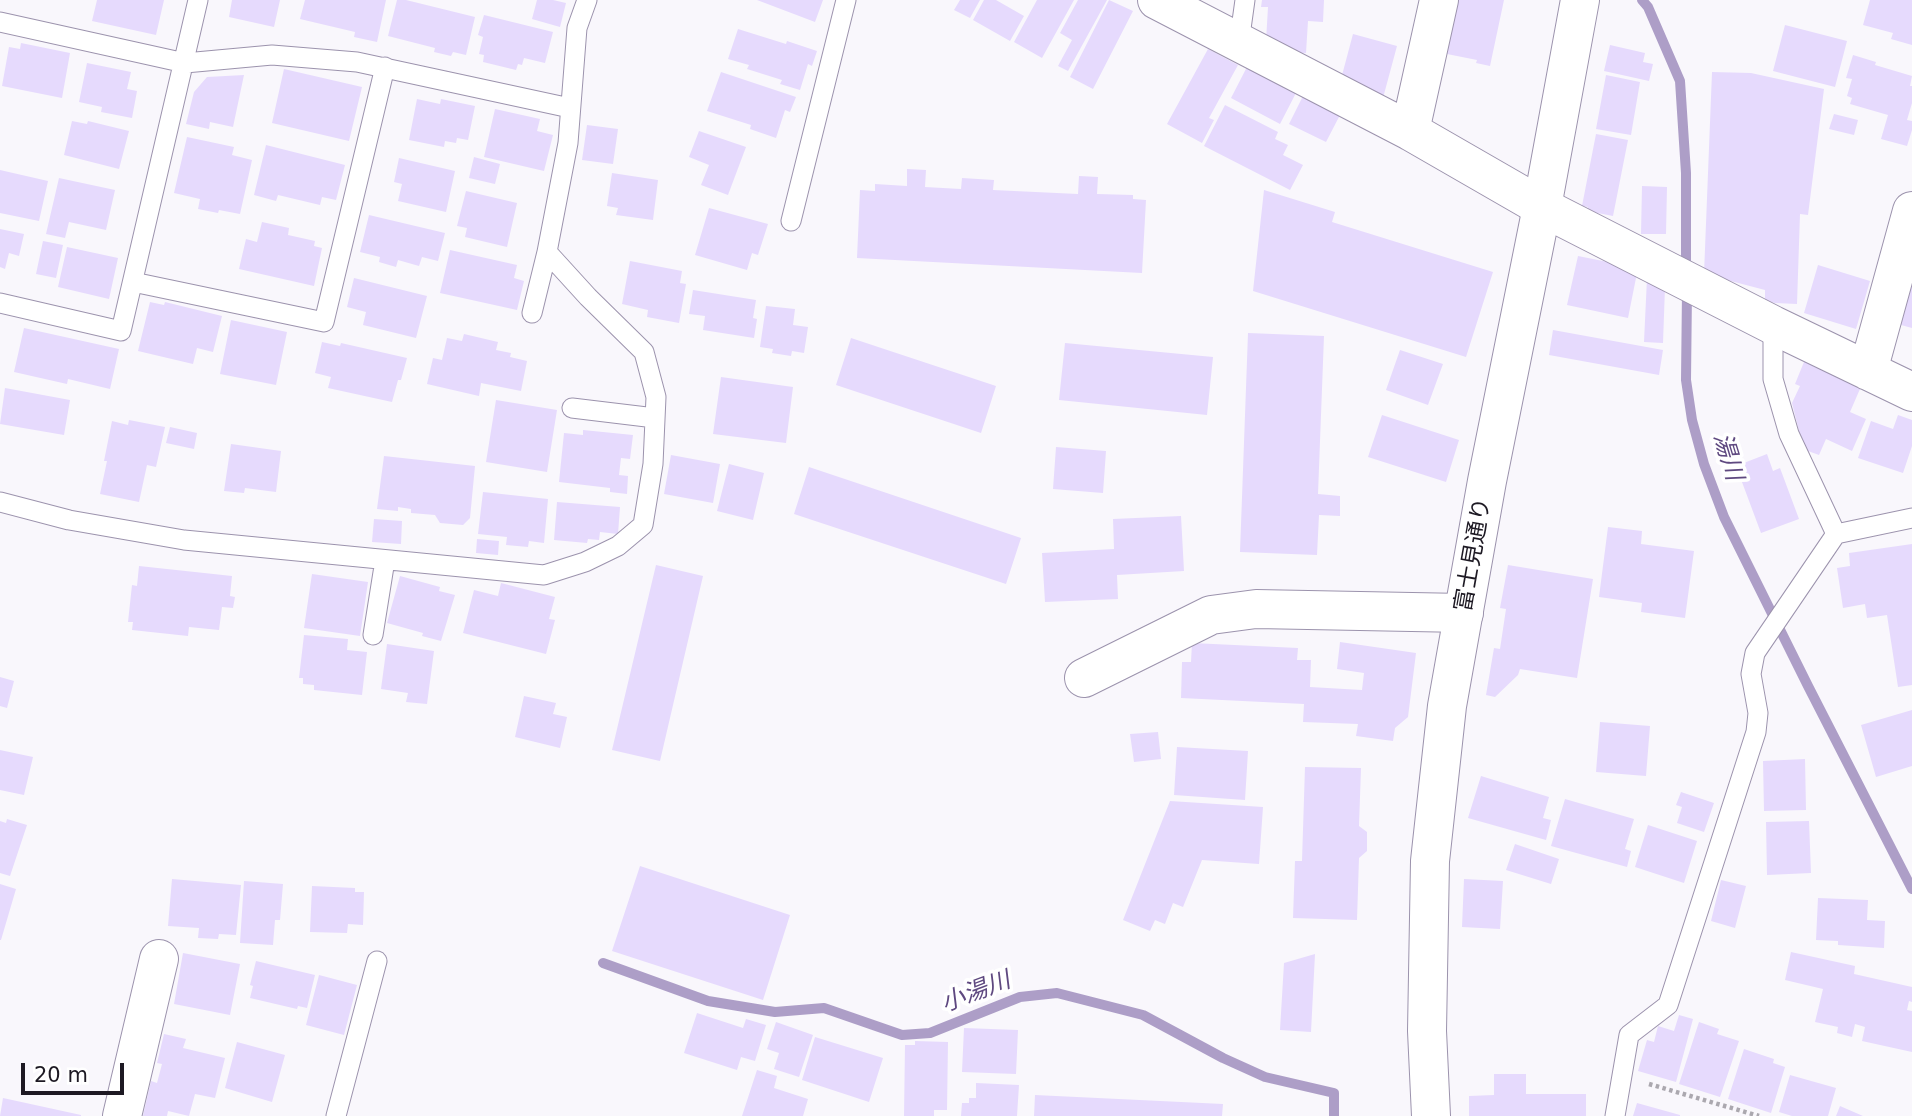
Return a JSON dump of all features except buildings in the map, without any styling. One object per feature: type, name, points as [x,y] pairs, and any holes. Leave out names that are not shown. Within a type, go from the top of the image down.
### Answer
[{"type":"street","points":[[1157,0],[1410,131],[1542,207],[1773,325],[1912,392]]},
{"type":"street","points":[[1410,131],[1439,0]]},
{"type":"street","name":"富士見通り","points":[[1431,1116],[1427,1031],[1430,860],[1447,706],[1487,481],[1580,0]]},
{"type":"street","points":[[1868,371],[1910,223]]},
{"type":"street","points":[[1084,678],[1211,615],[1256,609],[1464,613]]},
{"type":"street","points":[[122,1116],[159,959]]},
{"type":"lane","points":[[0,303],[121,331],[198,0]]},
{"type":"lane","points":[[532,313],[568,143],[577,28],[587,0]]},
{"type":"lane","points":[[791,221],[846,0]]},
{"type":"lane","points":[[1239,43],[1245,0]]},
{"type":"lane","points":[[0,22],[185,63],[272,55],[357,61],[570,108]]},
{"type":"lane","points":[[133,282],[324,322],[385,67]]},
{"type":"lane","points":[[0,502],[69,520],[184,540],[544,575],[585,562],[618,546],[643,525],[653,464],[656,397],[644,352],[588,298],[547,251]]},
{"type":"lane","points":[[1773,325],[1773,379],[1789,434],[1836,534]]},
{"type":"lane","points":[[572,408],[655,418]]},
{"type":"lane","points":[[1615,1116],[1629,1035],[1668,1005],[1756,732],[1758,713],[1751,674],[1755,653],[1836,534],[1912,518]]},
{"type":"lane","points":[[373,635],[385,560]]},
{"type":"lane","points":[[336,1116],[377,961]]},
{"type":"path","points":[[1621,1076],[1759,1116]]},
{"type":"waterway","name":"湯川","points":[[1642,0],[1648,7],[1680,81],[1686,173],[1686,272]]},
{"type":"waterway","name":"湯川","points":[[1687,291],[1686,380],[1692,420],[1704,464],[1724,517],[1912,889]]},
{"type":"waterway","name":"小湯川","points":[[603,963],[708,1001],[775,1012],[824,1008],[902,1035],[930,1033],[1020,997],[1057,993],[1143,1015],[1265,1077],[1334,1093],[1334,1116]]}]
